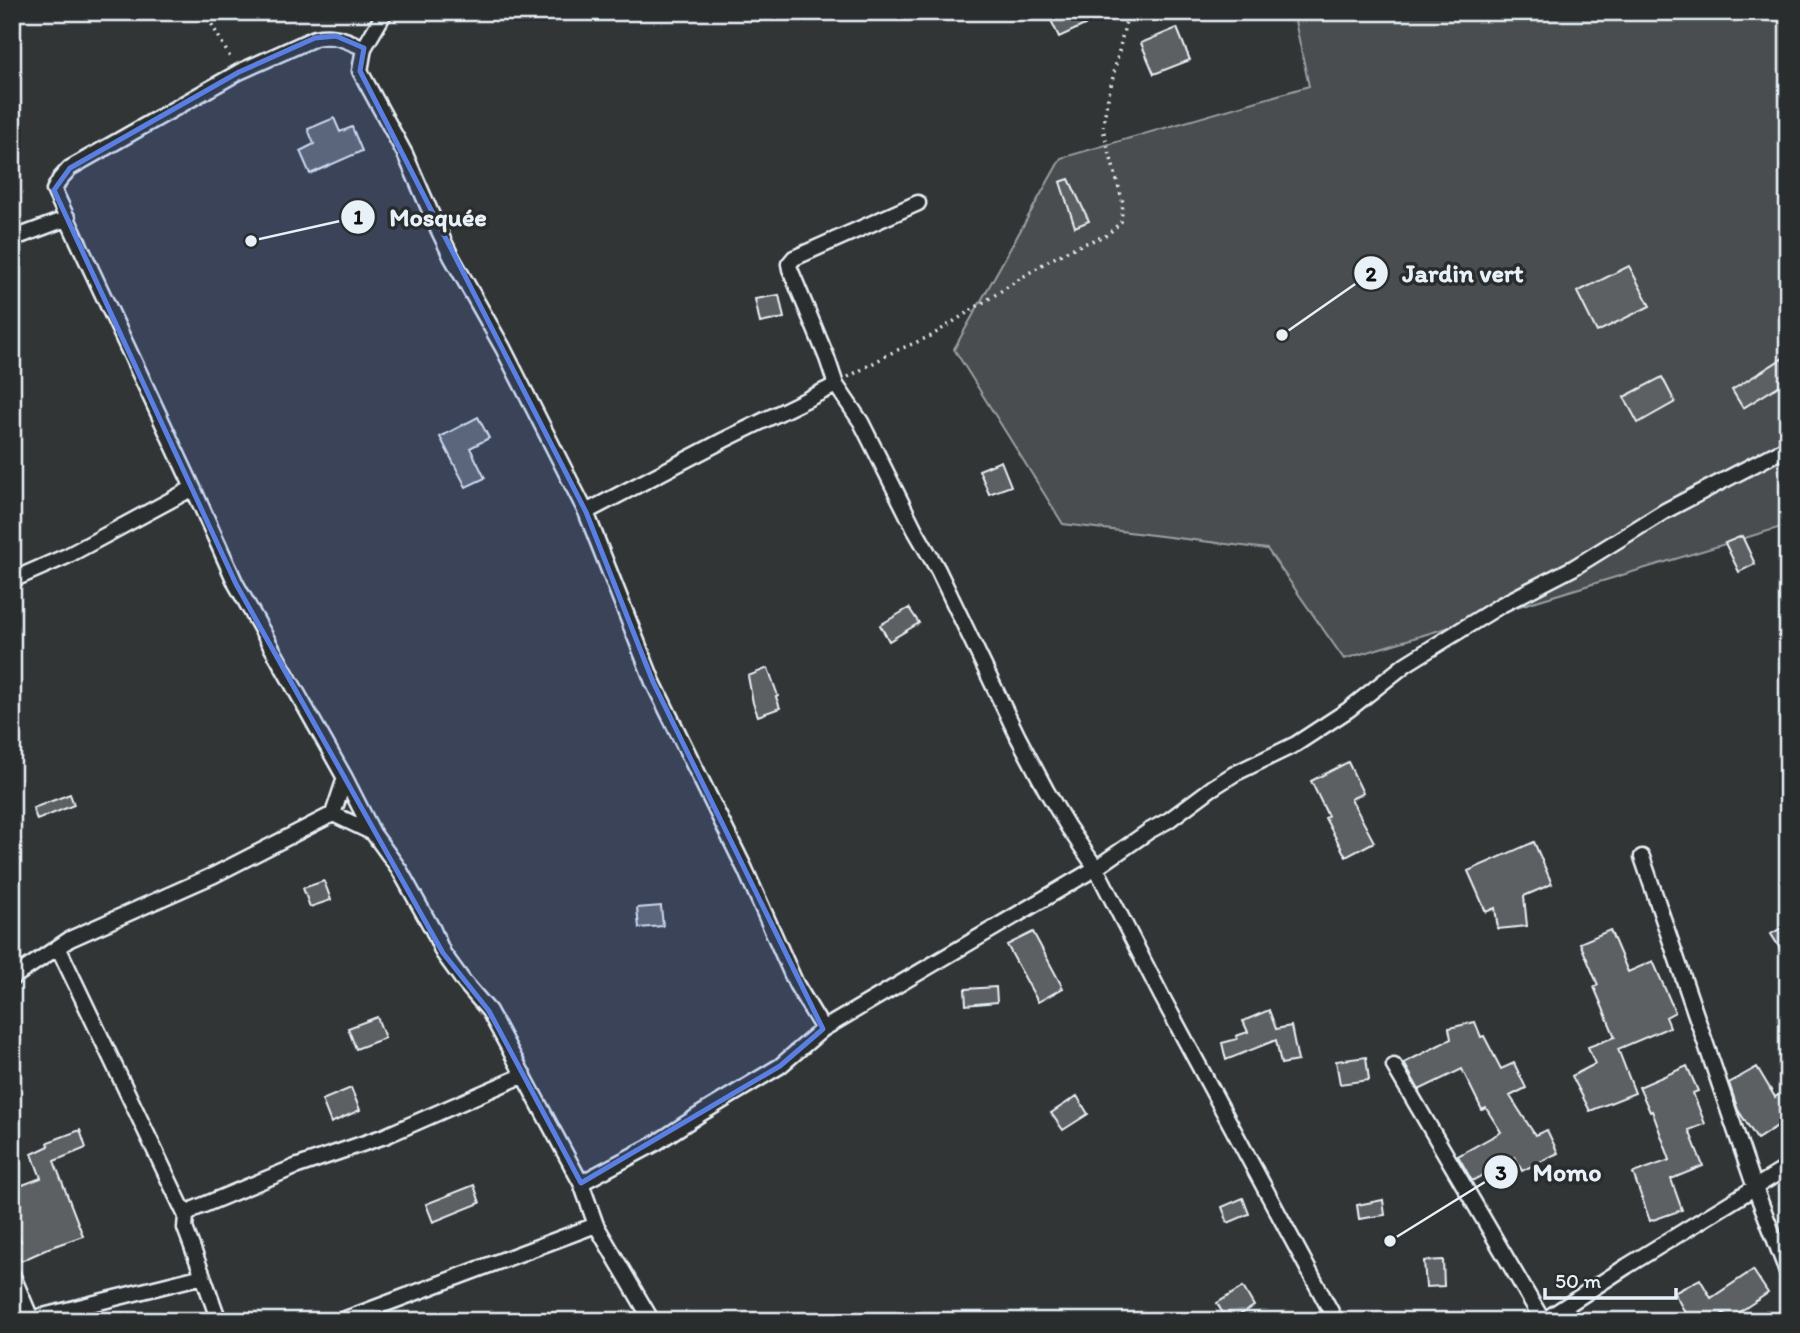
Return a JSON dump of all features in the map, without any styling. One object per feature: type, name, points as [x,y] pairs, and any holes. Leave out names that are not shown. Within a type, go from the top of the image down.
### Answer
[{"type":"street","points":[[385,12],[364,48],[360,71],[405,154],[438,229],[503,348],[586,512],[653,682],[745,869],[796,984],[823,1029]]},
{"type":"street","points":[[364,48],[336,36],[315,38],[239,72],[70,168],[54,190],[236,584],[373,833],[400,869],[443,953],[489,1011],[581,1183],[596,1224],[652,1321]]},
{"type":"street","points":[[918,203],[794,258],[789,264],[836,385],[861,422],[938,570],[1018,737],[1068,827],[1096,868],[1336,1321]]},
{"type":"street","points":[[12,239],[68,218]]},
{"type":"street","points":[[586,512],[836,385]]},
{"type":"street","points":[[581,1183],[656,1143],[780,1066],[823,1029],[1096,868],[1212,788],[1296,744],[1348,710],[1406,664],[1501,605],[1573,568],[1665,511],[1788,447]]},
{"type":"street","points":[[12,580],[67,555],[193,488]]},
{"type":"street","points":[[12,978],[70,939],[214,875],[333,814],[345,778]]},
{"type":"street","points":[[333,814],[373,833]]},
{"type":"street","points":[[1642,857],[1755,1188],[1788,1274]]},
{"type":"street","points":[[58,947],[186,1216],[185,1228],[219,1321]]},
{"type":"street","points":[[1394,1066],[1543,1321],[1788,1167]]},
{"type":"street","points":[[186,1216],[194,1209],[270,1177],[385,1136],[524,1075]]},
{"type":"street","points":[[340,1321],[596,1224]]},
{"type":"street","points":[[12,1274],[32,1320],[203,1276]]},
{"type":"path","points":[[205,12],[239,72]]},
{"type":"path","points":[[836,385],[871,364],[932,336],[1043,264],[1071,249],[1107,235],[1121,222],[1123,203],[1103,129],[1128,12]]},
{"type":"highlighted area","points":[[336,36],[364,48],[360,71],[586,512],[653,682],[823,1029],[780,1066],[581,1183],[489,1011],[443,953],[236,584],[54,190],[70,168],[239,72],[315,38]]},
{"type":"shaded area","points":[[1293,12],[1788,12],[1788,525],[1344,659],[1267,549],[1063,524],[954,349],[1061,158],[1309,86]]},
{"type":"building","points":[[1047,12],[1081,12],[1087,24],[1059,37]]},
{"type":"building","points":[[1177,28],[1190,60],[1154,74],[1141,43]]},
{"type":"building","points":[[334,118],[340,132],[352,127],[362,151],[310,174],[300,151],[314,144],[308,129]]},
{"type":"building","points":[[1069,179],[1089,221],[1075,227],[1060,182]]},
{"type":"building","points":[[1629,266],[1650,306],[1597,332],[1577,292]]},
{"type":"building","points":[[779,295],[784,318],[760,323],[755,299]]},
{"type":"building","points":[[1788,355],[1788,380],[1743,408],[1732,390]]},
{"type":"building","points":[[1662,377],[1675,402],[1638,423],[1624,397]]},
{"type":"building","points":[[478,417],[489,438],[470,448],[485,478],[466,487],[440,437]]},
{"type":"building","points":[[1001,461],[1011,486],[989,494],[979,470]]},
{"type":"building","points":[[1742,536],[1755,564],[1739,572],[1725,543]]},
{"type":"building","points":[[909,608],[919,623],[889,641],[880,625]]},
{"type":"building","points":[[768,668],[780,708],[758,716],[748,676]]},
{"type":"building","points":[[1348,762],[1363,793],[1351,799],[1374,842],[1346,857],[1325,818],[1328,816],[1311,781]]},
{"type":"building","points":[[70,794],[74,805],[37,820],[33,808]]},
{"type":"building","points":[[1534,842],[1552,884],[1524,896],[1527,926],[1498,929],[1495,908],[1486,912],[1468,871]]},
{"type":"building","points":[[324,881],[331,900],[310,907],[303,888]]},
{"type":"building","points":[[661,906],[663,926],[639,928],[637,908]]},
{"type":"building","points":[[1788,924],[1788,961],[1771,934]]},
{"type":"building","points":[[1610,930],[1628,972],[1653,961],[1675,1012],[1666,1017],[1670,1027],[1618,1049],[1635,1093],[1590,1111],[1572,1076],[1595,1064],[1588,1047],[1615,1037],[1594,987],[1598,985],[1580,943]]},
{"type":"building","points":[[1033,932],[1063,988],[1038,1002],[1007,945]]},
{"type":"building","points":[[996,987],[997,1002],[966,1005],[965,989]]},
{"type":"building","points":[[1269,1010],[1276,1029],[1291,1026],[1298,1061],[1281,1064],[1276,1040],[1226,1060],[1222,1043],[1237,1039],[1236,1036],[1248,1032],[1243,1021]]},
{"type":"building","points":[[377,1017],[385,1038],[356,1049],[348,1028]]},
{"type":"building","points":[[1475,1022],[1501,1069],[1514,1063],[1526,1088],[1510,1096],[1535,1135],[1547,1130],[1558,1153],[1522,1171],[1515,1157],[1472,1181],[1458,1156],[1501,1132],[1486,1108],[1482,1110],[1462,1069],[1419,1090],[1404,1063],[1451,1039],[1449,1028]]},
{"type":"building","points":[[1366,1057],[1369,1080],[1340,1084],[1336,1061]]},
{"type":"building","points":[[1687,1066],[1698,1091],[1693,1093],[1705,1124],[1689,1130],[1703,1166],[1671,1179],[1682,1210],[1650,1221],[1633,1173],[1670,1160],[1652,1111],[1650,1112],[1639,1087]]},
{"type":"building","points":[[1757,1067],[1775,1097],[1788,1089],[1788,1119],[1757,1139],[1738,1110],[1729,1083]]},
{"type":"building","points":[[351,1088],[360,1110],[331,1123],[322,1100]]},
{"type":"building","points":[[1077,1096],[1088,1114],[1063,1130],[1051,1113]]},
{"type":"building","points":[[80,1130],[86,1148],[54,1161],[83,1236],[21,1261],[14,1244],[21,1241],[12,1221],[12,1189],[41,1178],[32,1154],[49,1146],[48,1142]]},
{"type":"building","points":[[474,1185],[480,1203],[433,1222],[426,1204]]},
{"type":"building","points":[[1243,1198],[1249,1214],[1228,1223],[1222,1207]]},
{"type":"building","points":[[1383,1200],[1385,1215],[1359,1219],[1357,1205]]},
{"type":"building","points":[[1443,1260],[1444,1286],[1426,1287],[1424,1261]]},
{"type":"building","points":[[1753,1270],[1768,1293],[1729,1319],[1724,1313],[1711,1321],[1690,1321],[1674,1293],[1700,1279],[1711,1298]]},
{"type":"building","points":[[1243,1287],[1254,1306],[1227,1321],[1217,1303]]},
{"type":"place","name":"Mosquée","points":[[251,241]]},
{"type":"place","name":"Jardin vert","points":[[1282,335]]},
{"type":"place","name":"Momo","points":[[1390,1241]]}]
